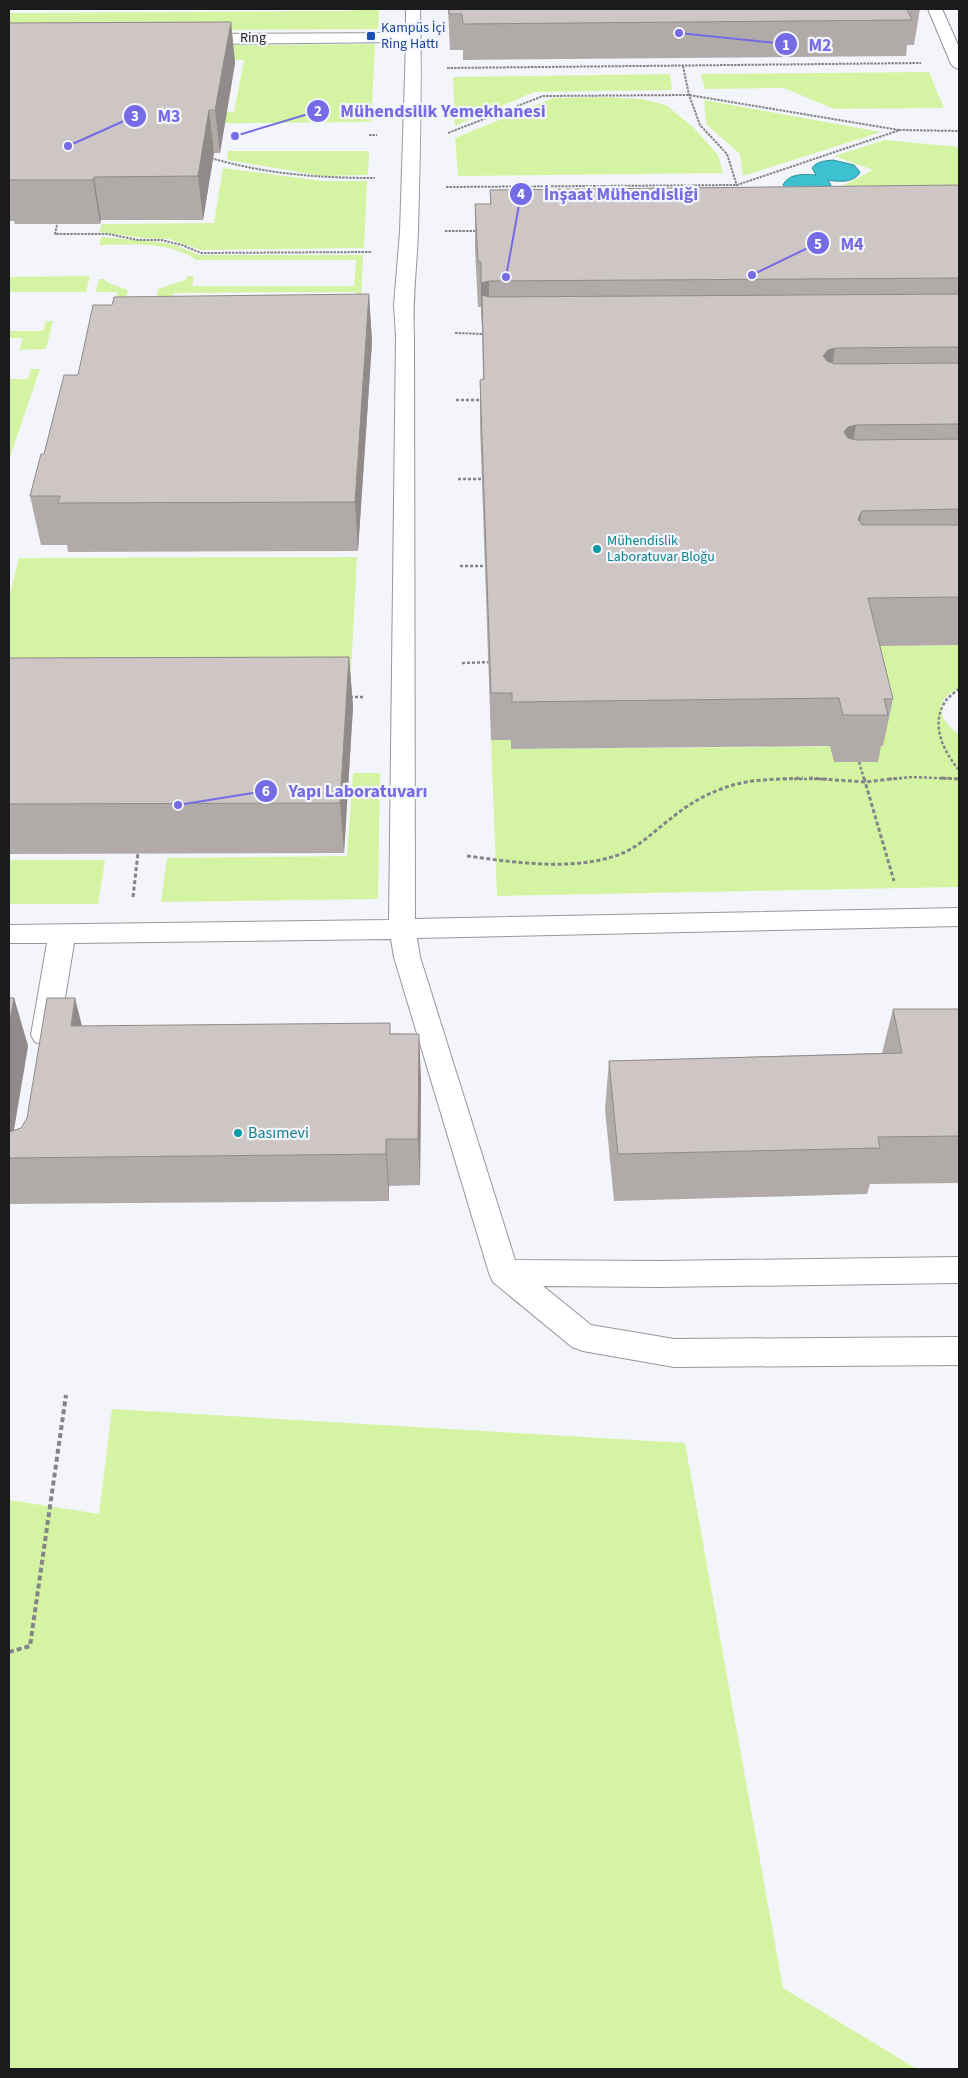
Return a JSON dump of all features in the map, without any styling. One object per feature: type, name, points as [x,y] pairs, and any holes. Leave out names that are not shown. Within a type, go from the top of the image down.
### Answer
[{"type":"street","points":[[413,9],[414,68],[409,232],[402,305],[406,336],[402,697],[402,929],[407,957],[504,1273],[583,1337],[674,1353],[959,1351]]},
{"type":"street","points":[[935,9],[959,64]]},
{"type":"street","name":"Ring","points":[[184,39],[412,37]]},
{"type":"street","points":[[9,934],[402,929],[959,916]]},
{"type":"street","points":[[41,1060],[62,933]]},
{"type":"street","points":[[504,1273],[659,1274],[959,1270]]},
{"type":"path","points":[[414,68],[924,62]]},
{"type":"path","points":[[682,66],[689,95],[700,124],[728,154],[738,194]]},
{"type":"path","points":[[412,134],[447,134],[543,96],[689,95],[900,130],[959,131]]},
{"type":"path","points":[[410,187],[737,185],[900,130]]},
{"type":"path","points":[[207,156],[234,165],[322,178],[367,178]]},
{"type":"path","points":[[58,225],[55,234],[108,234],[138,240],[161,240],[182,245],[201,253],[408,252]]},
{"type":"path","points":[[409,232],[483,231]]},
{"type":"path","points":[[455,333],[489,334]]},
{"type":"path","points":[[456,400],[486,400]]},
{"type":"path","points":[[458,479],[488,479]]},
{"type":"path","points":[[460,566],[490,566]]},
{"type":"path","points":[[462,663],[492,662]]},
{"type":"path","points":[[959,688],[946,702],[939,720],[940,740],[951,761],[959,770]]},
{"type":"path","points":[[341,697],[402,697]]},
{"type":"path","points":[[859,762],[905,918]]},
{"type":"path","points":[[467,856],[524,863],[574,863],[615,856],[647,840],[675,815],[705,795],[746,782],[806,778],[864,782],[913,777],[959,780]]},
{"type":"path","points":[[129,932],[138,853]]},
{"type":"path","points":[[9,1652],[30,1646],[66,1395]]},
{"type":"green space","points":[[353,9],[379,9],[378,29],[66,31],[9,61],[9,13],[353,11]]},
{"type":"green space","points":[[375,44],[371,122],[135,124],[137,113],[234,112],[244,60],[147,60],[151,46]]},
{"type":"green space","points":[[929,72],[944,108],[834,109],[784,88],[705,89],[701,74]]},
{"type":"green space","points":[[670,74],[672,90],[534,92],[455,126],[453,77]]},
{"type":"green space","points":[[605,97],[642,99],[666,105],[694,128],[718,155],[723,173],[458,176],[455,138],[553,98]]},
{"type":"green space","points":[[704,100],[881,132],[743,176],[740,154],[706,124]]},
{"type":"green space","points":[[885,140],[959,147],[959,222],[810,203],[873,170],[834,156]]},
{"type":"green space","points":[[228,151],[369,151],[368,175],[322,176],[227,160]]},
{"type":"green space","points":[[223,168],[322,181],[367,181],[364,248],[201,250],[169,239],[142,238],[99,232],[102,224],[214,223]]},
{"type":"green space","points":[[101,237],[160,242],[178,246],[199,255],[363,255],[361,301],[355,301],[356,292],[174,293],[166,303],[156,299],[158,289],[185,280],[188,276],[194,276],[192,286],[354,286],[356,260],[196,260],[162,246],[137,244],[99,245]]},
{"type":"green space","points":[[90,276],[86,292],[9,292],[9,277]]},
{"type":"green space","points":[[99,279],[105,279],[106,282],[128,290],[126,300],[115,303],[117,292],[96,292]]},
{"type":"green space","points":[[46,321],[53,321],[46,349],[19,350],[23,338],[9,338],[9,331],[43,331]]},
{"type":"green space","points":[[31,369],[40,369],[9,460],[9,379],[28,379]]},
{"type":"green space","points":[[357,557],[350,690],[9,691],[9,597],[19,558]]},
{"type":"green space","points":[[959,645],[959,689],[950,693],[945,698],[941,710],[947,723],[959,734],[959,887],[497,896],[491,740],[511,740],[512,749],[882,746],[859,646]]},
{"type":"green space","points":[[353,773],[380,773],[378,899],[161,902],[167,858],[347,856]]},
{"type":"green space","points":[[9,860],[105,860],[98,904],[9,904]]},
{"type":"green space","points":[[112,1409],[685,1443],[783,1988],[917,2069],[9,2069],[9,1500],[99,1514]]},
{"type":"water","points":[[833,160],[854,165],[860,172],[858,176],[851,180],[828,180],[832,187],[786,189],[783,185],[793,176],[816,175],[812,168],[816,164]]},
{"type":"building","points":[[449,9],[907,9],[912,20],[463,24],[462,14],[449,14]]},
{"type":"building","points":[[231,22],[215,110],[209,110],[198,176],[94,177],[93,180],[9,180],[9,23]]},
{"type":"building","points":[[959,185],[959,278],[489,281],[481,283],[481,262],[478,262],[475,204],[491,204],[490,190]]},
{"type":"building","points":[[369,294],[355,502],[58,503],[60,496],[30,496],[41,454],[44,454],[64,375],[78,375],[93,305],[112,305],[114,297]]},
{"type":"building","points":[[959,294],[959,347],[835,348],[828,350],[823,356],[827,361],[835,364],[959,363],[959,424],[856,425],[848,427],[844,432],[848,438],[856,440],[959,439],[959,509],[862,511],[858,519],[862,525],[959,525],[959,597],[868,598],[893,699],[884,699],[888,715],[843,715],[839,698],[512,702],[512,693],[491,693],[480,380],[484,379],[482,295],[489,297]]},
{"type":"building","points":[[349,657],[340,803],[9,804],[9,658]]},
{"type":"building","points":[[9,998],[14,998],[9,1026]]},
{"type":"building","points":[[47,998],[75,998],[71,1026],[390,1023],[390,1034],[419,1034],[418,1139],[386,1139],[386,1154],[9,1158],[9,1132],[21,1128],[27,1118]]},
{"type":"building","points":[[893,1009],[959,1009],[959,1136],[878,1137],[880,1148],[618,1154],[609,1061],[902,1053]]},
{"type":"place","name":"M2","points":[[679,33]]},
{"type":"place","name":"Kampüs İçi Ring Hattı","points":[[371,36]]},
{"type":"place","name":"Mühendsilik Yemekhanesi","points":[[235,136]]},
{"type":"place","name":"M3","points":[[68,146]]},
{"type":"place","name":"M4","points":[[752,275]]},
{"type":"place","name":"İnşaat Mühendisliği","points":[[506,277]]},
{"type":"place","name":"Mühendislik Laboratuvar Bloğu","points":[[597,549]]},
{"type":"place","name":"Yapı Laboratuvarı","points":[[178,805]]},
{"type":"place","name":"Basımevi","points":[[238,1133]]}]
